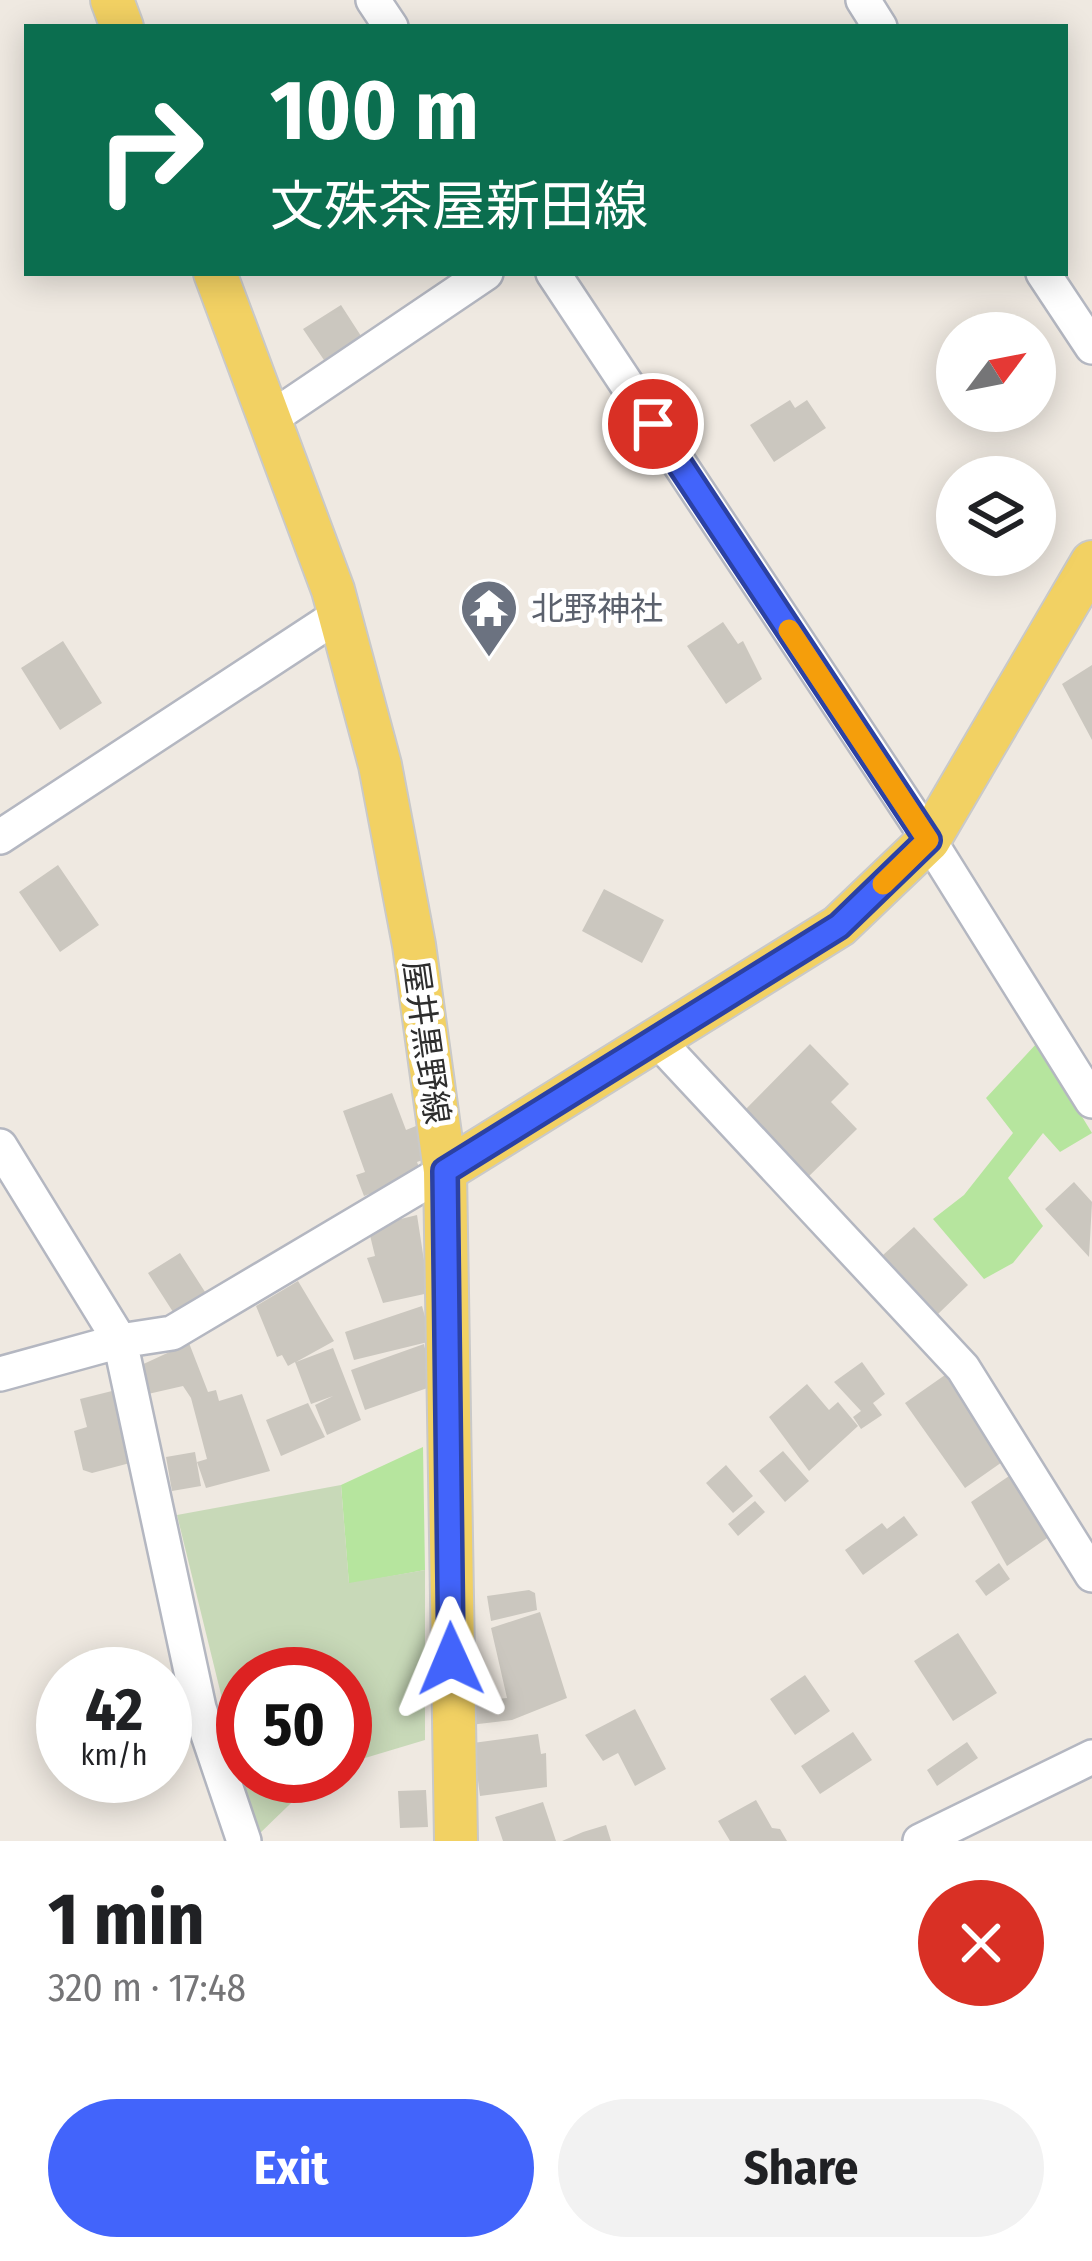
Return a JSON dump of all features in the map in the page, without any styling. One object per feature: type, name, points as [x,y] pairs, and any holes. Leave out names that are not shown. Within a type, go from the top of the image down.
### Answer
[{"type":"main road","name":"屋井黒野線","points":[[215,276],[333,590],[380,765],[414,945],[445,1171],[456,1841]]},
{"type":"main road","points":[[445,1171],[839,926],[928,840],[1092,562]]},
{"type":"street","points":[[270,419],[481,276]]},
{"type":"street","points":[[555,276],[928,840],[1092,1100]]},
{"type":"street","points":[[1045,276],[1092,347]]},
{"type":"street","points":[[0,837],[338,616]]},
{"type":"street","points":[[659,1042],[963,1368],[1092,1575]]},
{"type":"street","points":[[0,1146],[120,1341],[200,1708],[244,1841]]},
{"type":"street","points":[[0,1374],[120,1341],[172,1334],[445,1171]]},
{"type":"street","points":[[943,1837],[1092,1756]]},
{"type":"green space","points":[[1037,1043],[1092,1133],[1060,1152],[1043,1133],[1008,1178],[1043,1226],[1013,1263],[984,1279],[933,1219],[964,1195],[1013,1133],[986,1098]]},
{"type":"green space","points":[[423,1447],[425,1570],[349,1584],[341,1485]]},
{"type":"green space","points":[[341,1485],[349,1583],[425,1570],[425,1740],[372,1756],[372,1647],[216,1647],[216,1674],[177,1515]]},
{"type":"green space","points":[[248,1803],[291,1803],[256,1837]]},
{"type":"building","points":[[341,305],[361,336],[324,360],[303,329]]},
{"type":"building","points":[[790,400],[795,408],[807,400],[826,428],[774,462],[750,425]]},
{"type":"building","points":[[723,622],[738,644],[743,641],[762,679],[726,704],[687,646]]},
{"type":"building","points":[[63,641],[102,703],[60,730],[21,668]]},
{"type":"building","points":[[1092,665],[1092,740],[1062,684]]},
{"type":"building","points":[[58,865],[99,925],[60,952],[19,892]]},
{"type":"building","points":[[604,889],[664,920],[642,963],[582,931]]},
{"type":"building","points":[[810,1044],[849,1084],[831,1102],[857,1129],[802,1183],[737,1118]]},
{"type":"building","points":[[392,1093],[406,1130],[416,1126],[428,1158],[417,1162],[422,1175],[364,1196],[356,1175],[365,1172],[343,1111]]},
{"type":"building","points":[[1074,1182],[1092,1202],[1089,1257],[1045,1209]]},
{"type":"building","points":[[417,1215],[429,1293],[383,1303],[367,1258],[375,1256],[368,1227]]},
{"type":"building","points":[[914,1227],[968,1285],[938,1314],[883,1255]]},
{"type":"building","points":[[180,1253],[207,1295],[175,1315],[148,1273]]},
{"type":"building","points":[[298,1281],[334,1341],[296,1362],[333,1348],[361,1420],[327,1435],[315,1405],[333,1396],[311,1404],[295,1362],[288,1366],[282,1355],[277,1357],[256,1306]]},
{"type":"building","points":[[422,1306],[432,1341],[354,1360],[345,1332]]},
{"type":"building","points":[[189,1343],[208,1392],[216,1390],[219,1401],[242,1394],[270,1471],[206,1488],[197,1462],[207,1459],[191,1398],[183,1386],[148,1394],[137,1367]]},
{"type":"building","points":[[424,1344],[433,1386],[365,1410],[351,1370]]},
{"type":"building","points":[[862,1362],[885,1394],[873,1403],[882,1415],[861,1429],[853,1417],[861,1411],[834,1382]]},
{"type":"building","points":[[945,1375],[967,1406],[974,1401],[1005,1460],[965,1488],[905,1403]]},
{"type":"building","points":[[807,1384],[829,1410],[838,1402],[858,1426],[809,1471],[769,1417]]},
{"type":"building","points":[[112,1391],[130,1463],[92,1473],[83,1470],[74,1431],[87,1427],[80,1399]]},
{"type":"building","points":[[308,1403],[325,1437],[281,1456],[266,1420]]},
{"type":"building","points":[[783,1451],[809,1481],[785,1502],[759,1471]]},
{"type":"building","points":[[195,1452],[201,1486],[172,1491],[166,1457]]},
{"type":"building","points":[[726,1465],[753,1496],[733,1513],[706,1483]]},
{"type":"building","points":[[1012,1474],[1053,1534],[1007,1566],[971,1502]]},
{"type":"building","points":[[755,1501],[765,1512],[738,1536],[728,1524]]},
{"type":"building","points":[[904,1516],[918,1535],[863,1575],[845,1550],[882,1523],[887,1529]]},
{"type":"building","points":[[999,1563],[1010,1579],[986,1596],[975,1581]]},
{"type":"building","points":[[535,1593],[537,1610],[491,1621],[487,1596]]},
{"type":"building","points":[[540,1612],[567,1698],[512,1720],[470,1725],[467,1694],[497,1691],[497,1699],[507,1698],[491,1628]]},
{"type":"building","points":[[958,1633],[997,1693],[953,1721],[914,1661]]},
{"type":"building","points":[[805,1675],[830,1711],[795,1735],[770,1699]]},
{"type":"building","points":[[635,1709],[666,1769],[635,1786],[618,1753],[603,1761],[585,1735]]},
{"type":"building","points":[[853,1732],[872,1760],[820,1794],[801,1766]]},
{"type":"building","points":[[538,1734],[541,1754],[546,1753],[547,1787],[480,1796],[473,1743]]},
{"type":"building","points":[[967,1742],[978,1758],[937,1786],[927,1770]]},
{"type":"building","points":[[426,1790],[428,1827],[400,1828],[398,1791]]},
{"type":"building","points":[[756,1800],[772,1828],[780,1829],[787,1841],[730,1841],[718,1821]]},
{"type":"building","points":[[543,1802],[556,1841],[503,1841],[495,1817]]},
{"type":"building","points":[[606,1825],[611,1841],[562,1841],[583,1832]]},
{"type":"slow traffic","points":[[789,630],[928,840],[883,884]]},
{"type":"place","name":"北野神社","points":[[489,659]]},
{"type":"route","points":[[451,1659],[445,1171],[839,926],[928,840],[653,424]]}]
